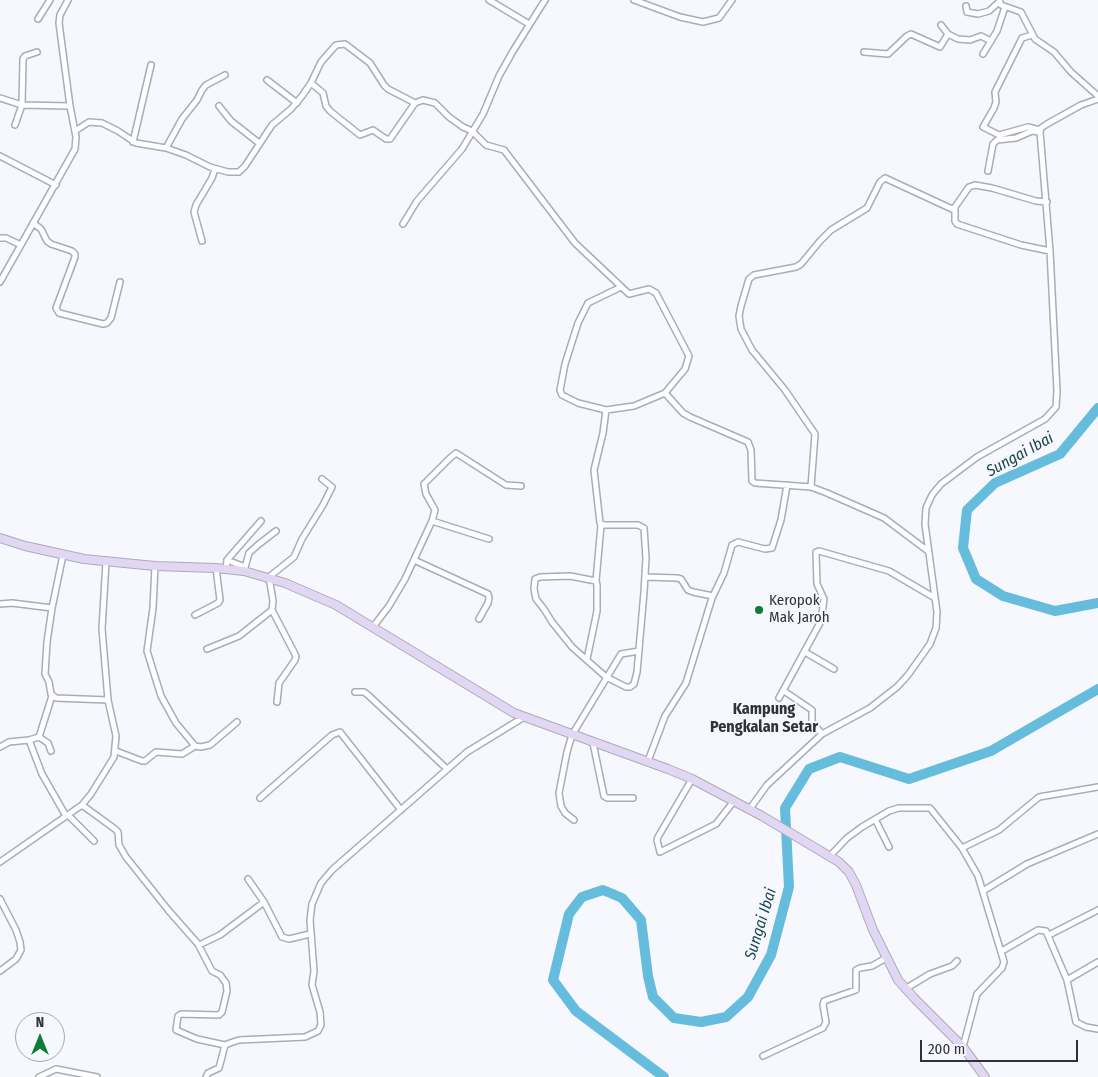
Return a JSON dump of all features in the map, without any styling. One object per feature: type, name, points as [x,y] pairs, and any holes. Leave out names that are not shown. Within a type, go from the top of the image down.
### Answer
[{"type":"main road","points":[[0,538],[63,556],[106,562],[155,566],[245,569],[336,605],[508,710],[692,779],[762,816],[830,856],[845,867],[853,878],[873,930],[898,980],[963,1047],[985,1077]]},
{"type":"street","points":[[38,19],[50,0]]},
{"type":"street","points":[[489,0],[499,8],[529,24]]},
{"type":"street","points":[[403,224],[417,200],[462,149],[483,114],[503,70],[545,0]]},
{"type":"street","points":[[634,0],[680,17],[704,22],[719,18],[732,0]]},
{"type":"street","points":[[0,282],[54,184],[74,153],[76,144],[75,131],[66,106],[59,23],[65,1]]},
{"type":"street","points":[[966,6],[967,12],[978,14],[989,11],[999,1],[1005,7],[1021,12],[1032,35],[1054,52],[1071,72],[1098,98],[1047,124],[1040,131],[1016,138],[997,140],[993,144],[988,171]]},
{"type":"street","points":[[983,54],[997,31],[1005,7]]},
{"type":"street","points":[[941,25],[948,34],[967,40],[973,40],[981,36],[991,41]]},
{"type":"street","points":[[864,52],[888,54],[907,36],[912,34],[940,47],[948,34]]},
{"type":"street","points":[[1032,35],[1022,38],[995,92],[996,102],[983,128],[999,135],[1028,127],[1040,131]]},
{"type":"street","points":[[75,131],[84,124],[95,121],[118,131],[133,142],[166,148],[215,169],[239,172],[272,125],[297,103],[311,83],[321,62],[330,51],[336,45],[345,44],[370,63],[384,85],[415,103]]},
{"type":"street","points":[[15,125],[22,105],[23,59],[24,56],[37,52]]},
{"type":"street","points":[[133,142],[151,65]]},
{"type":"street","points":[[166,148],[182,119],[206,85],[225,75]]},
{"type":"street","points":[[267,80],[297,103]]},
{"type":"street","points":[[311,83],[323,93],[326,106],[330,111],[360,135],[373,130],[386,139],[390,139],[415,103],[424,100],[435,103],[457,123],[472,131],[486,145],[504,150],[575,244],[621,287],[631,294],[649,289],[656,293],[689,356],[688,363],[665,393],[634,406],[606,410],[578,402],[562,395],[560,390],[565,364],[575,332],[588,302],[621,287]]},
{"type":"street","points":[[0,98],[22,105],[66,106]]},
{"type":"street","points":[[219,106],[231,122],[259,143]]},
{"type":"street","points":[[749,810],[767,785],[822,734],[870,708],[886,697],[908,675],[925,652],[936,628],[935,598],[925,524],[926,508],[932,494],[941,484],[977,457],[1045,420],[1056,407],[1057,392],[1046,251],[1046,190],[1040,131]]},
{"type":"street","points":[[0,156],[54,184]]},
{"type":"street","points":[[202,241],[194,209],[212,178],[215,169]]},
{"type":"street","points":[[811,487],[815,434],[785,390],[752,350],[741,329],[741,306],[749,279],[754,275],[796,267],[801,264],[831,230],[867,208],[880,182],[885,178],[948,207],[955,207]]},
{"type":"street","points":[[1045,202],[975,185],[969,187],[955,207],[955,221],[957,224],[1046,251]]},
{"type":"street","points":[[33,223],[41,229],[47,241],[51,244],[72,251],[75,254],[56,308],[59,313],[102,324],[107,323],[111,318],[120,282]]},
{"type":"street","points":[[3,238],[20,244]]},
{"type":"street","points":[[665,393],[683,413],[748,442],[751,450],[750,479],[752,482],[811,487],[884,518],[928,551]]},
{"type":"street","points":[[587,659],[597,611],[596,581],[601,525],[594,470],[603,433],[606,410]]},
{"type":"street","points":[[373,627],[389,606],[414,560],[432,521],[434,510],[424,490],[424,484],[453,454],[456,454],[506,485],[521,486]]},
{"type":"street","points":[[277,702],[279,683],[296,656],[272,610],[273,601],[269,578],[294,558],[302,539],[323,505],[332,487],[322,479]]},
{"type":"street","points":[[648,761],[668,710],[686,682],[713,596],[724,573],[734,543],[738,542],[765,549],[774,546],[787,485]]},
{"type":"street","points":[[226,569],[227,560],[261,521]]},
{"type":"street","points":[[432,521],[489,539]]},
{"type":"street","points":[[596,581],[570,576],[540,577],[535,580],[536,599],[572,647],[606,677],[626,687],[630,687],[634,684],[636,678],[639,651],[645,577],[644,528],[638,525],[601,525]]},
{"type":"street","points":[[227,560],[245,569],[250,553],[276,531]]},
{"type":"street","points":[[779,698],[784,692],[820,622],[824,606],[824,596],[818,589],[816,580],[815,553],[819,551],[886,569],[935,598]]},
{"type":"street","points":[[39,737],[52,696],[45,670],[52,608],[63,556]]},
{"type":"street","points":[[414,560],[488,594],[488,603],[479,619]]},
{"type":"street","points":[[0,862],[82,805],[110,766],[116,751],[116,736],[108,700],[102,629],[106,562]]},
{"type":"street","points":[[155,566],[148,654],[159,693],[176,723],[195,746],[210,745],[237,722]]},
{"type":"street","points":[[195,615],[218,604],[220,600],[216,568]]},
{"type":"street","points":[[645,577],[678,578],[681,579],[688,590],[713,596]]},
{"type":"street","points":[[0,604],[12,603],[52,608]]},
{"type":"street","points":[[207,649],[240,636],[272,610]]},
{"type":"street","points":[[574,820],[565,813],[561,806],[559,793],[572,735],[621,654],[639,651]]},
{"type":"street","points":[[805,652],[834,669]]},
{"type":"street","points":[[355,692],[364,692],[368,695],[448,769]]},
{"type":"street","points":[[784,692],[812,710],[812,722],[822,734]]},
{"type":"street","points":[[52,696],[56,698],[108,700]]},
{"type":"street","points":[[82,805],[118,832],[119,845],[126,857],[199,945],[212,971],[220,975],[226,983],[222,1012],[215,1016],[181,1014],[178,1016],[176,1030],[197,1039],[225,1045],[239,1040],[305,1037],[318,1031],[321,1025],[320,1012],[312,985],[314,971],[310,912],[325,878],[467,752],[524,717]]},
{"type":"street","points":[[260,798],[332,736],[340,732],[401,810]]},
{"type":"street","points":[[0,747],[9,742],[39,737]]},
{"type":"street","points":[[39,737],[48,743],[51,751]]},
{"type":"street","points":[[29,740],[42,774],[67,816],[94,841]]},
{"type":"street","points":[[593,743],[604,796],[607,798],[633,798]]},
{"type":"street","points":[[116,751],[142,761],[156,752],[182,754],[195,746]]},
{"type":"street","points":[[692,779],[658,836],[660,852],[716,824],[734,801]]},
{"type":"street","points":[[962,848],[999,830],[1039,797],[1098,787]]},
{"type":"street","points":[[830,856],[854,832],[894,809],[930,808],[962,848],[978,876],[1004,958],[1004,966],[979,990],[975,998],[963,1047]]},
{"type":"street","points":[[875,819],[889,847]]},
{"type":"street","points":[[983,891],[1027,864],[1098,834]]},
{"type":"street","points":[[248,880],[264,902],[278,929],[285,938],[289,939],[310,934]]},
{"type":"street","points":[[0,900],[16,930],[21,950],[16,960],[0,971]]},
{"type":"street","points":[[199,945],[220,935],[264,902]]},
{"type":"street","points":[[1049,936],[1098,910]]},
{"type":"street","points":[[1002,951],[1038,930],[1046,931],[1067,980],[1076,1022],[1097,1029],[1097,1035]]},
{"type":"street","points":[[763,1056],[824,1028],[826,1022],[823,1003],[856,990],[856,970],[872,966],[886,958]]},
{"type":"street","points":[[905,989],[930,974],[952,966],[957,961]]},
{"type":"street","points":[[1067,980],[1098,962]]},
{"type":"street","points":[[206,1077],[208,1073],[219,1068],[225,1045]]},
{"type":"street","points":[[39,1077],[49,1072],[63,1070],[97,1077]]},
{"type":"street","points":[[49,1072],[53,1077]]},
{"type":"waterway","name":"Sungai Ibai","points":[[1098,408],[1060,454],[995,483],[967,510],[963,548],[976,579],[1003,596],[1055,611],[1098,603]]},
{"type":"waterway","name":"Sungai Ibai","points":[[664,1077],[576,1011],[553,980],[569,914],[582,897],[603,890],[622,898],[641,920],[648,976],[653,997],[674,1018],[701,1022],[726,1017],[748,997],[771,955],[789,887],[785,808],[809,769],[840,757],[909,779],[991,751],[1098,689]]},
{"type":"place","name":"Keropok Mak Jaroh","points":[[759,610]]},
{"type":"district","name":"Kampung Pengkalan Setar","points":[[764,719]]}]
